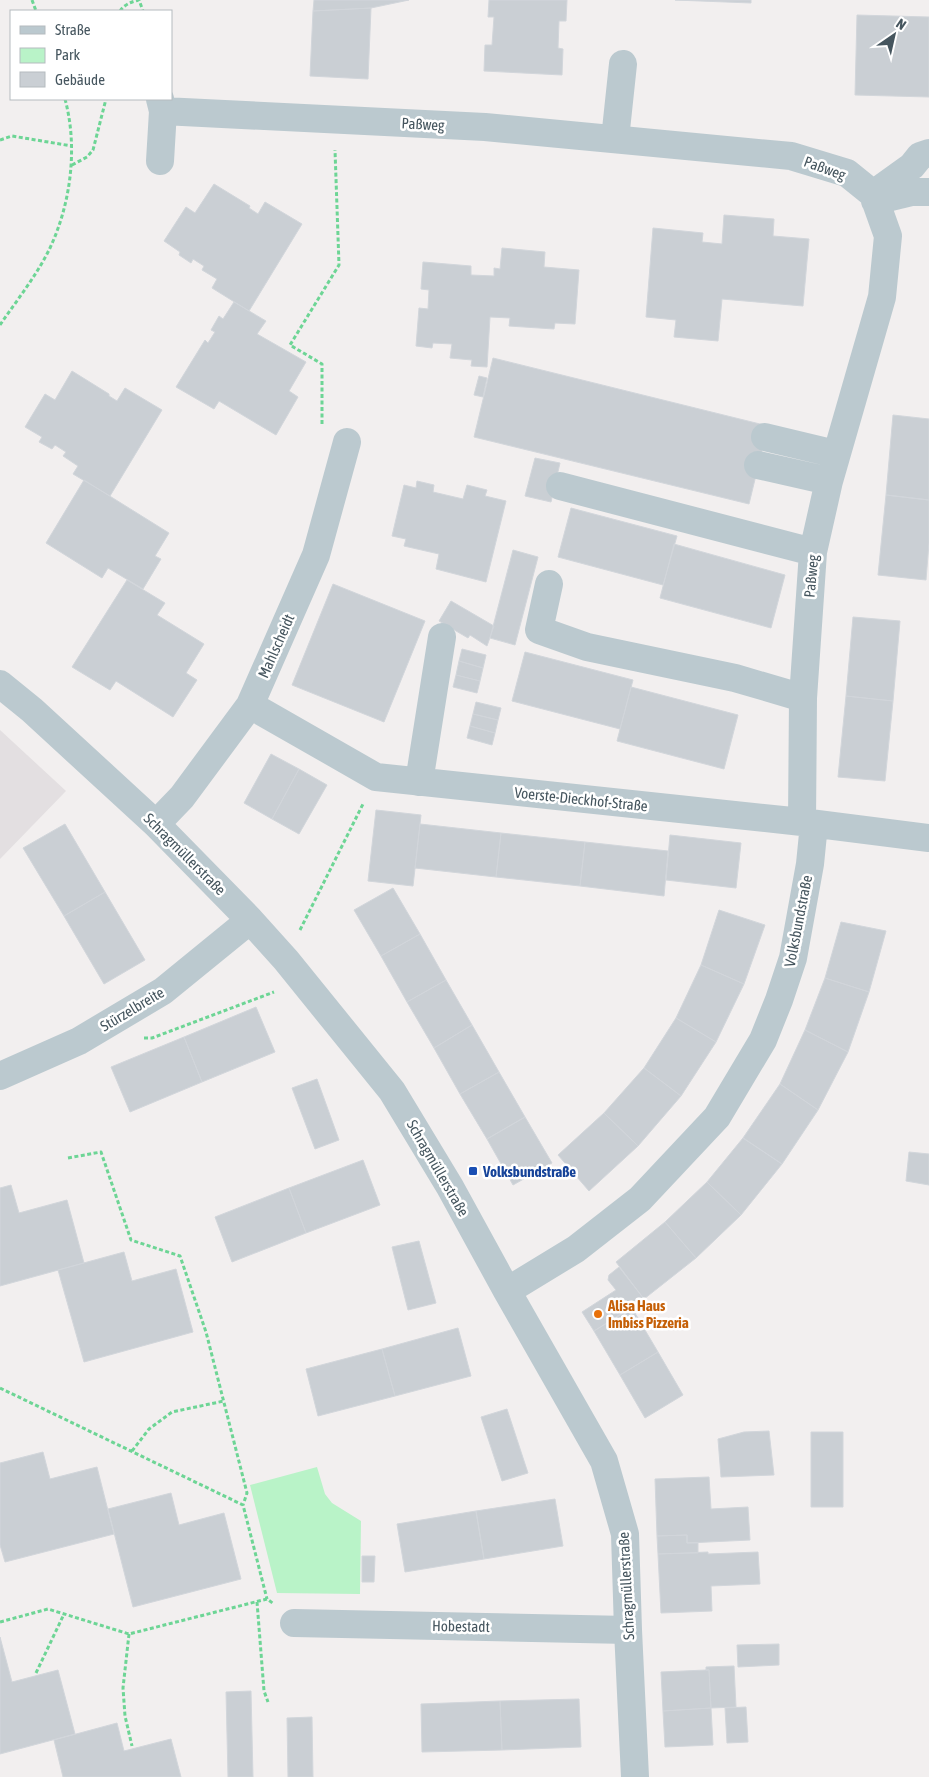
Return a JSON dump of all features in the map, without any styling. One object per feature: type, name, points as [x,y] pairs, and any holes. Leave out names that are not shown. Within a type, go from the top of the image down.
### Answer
[{"type":"street","points":[[615,139],[624,64]]},
{"type":"street","name":"Paßweg","points":[[160,161],[162,105],[334,119],[486,127],[791,156],[847,174],[874,198],[888,236],[882,297],[836,454],[813,552],[803,698],[808,823]]},
{"type":"street","points":[[874,198],[912,166],[920,156],[929,153]]},
{"type":"street","points":[[874,198],[912,192],[929,192]]},
{"type":"street","points":[[765,437],[836,454]]},
{"type":"street","name":"Mahlscheidt","points":[[156,824],[182,797],[250,705],[316,556],[347,442]]},
{"type":"street","points":[[758,464],[829,481]]},
{"type":"street","points":[[560,486],[813,552]]},
{"type":"street","points":[[550,584],[539,630],[588,647],[735,678],[803,698]]},
{"type":"street","points":[[419,782],[442,637]]},
{"type":"street","name":"Schragmüllerstraße","points":[[0,684],[32,710],[156,824],[250,920],[286,960],[392,1091],[450,1187],[604,1461],[625,1534],[635,1777]]},
{"type":"street","name":"Voerste-Dieckhof-Straße","points":[[250,705],[376,777],[808,823],[929,838]]},
{"type":"street","name":"Volksbundstraße","points":[[507,1291],[576,1249],[640,1200],[717,1116],[763,1040],[793,958],[810,864],[808,823]]},
{"type":"street","name":"Stürzelbreite","points":[[0,1076],[78,1041],[163,992],[250,920]]},
{"type":"street","name":"Hobestadt","points":[[294,1623],[628,1630]]},
{"type":"path","points":[[121,10],[124,6],[140,0],[143,10]]},
{"type":"path","points":[[0,325],[40,267],[51,247],[66,198],[72,166],[72,146],[65,100]]},
{"type":"path","points":[[72,166],[87,157],[93,150],[106,100]]},
{"type":"path","points":[[334,119],[339,265],[290,345],[322,364],[322,433],[347,442]]},
{"type":"path","points":[[0,140],[12,136],[72,146]]},
{"type":"path","points":[[286,960],[376,777]]},
{"type":"path","points":[[143,1038],[152,1038],[303,981]]},
{"type":"path","points":[[68,1158],[101,1152],[131,1240],[180,1256],[206,1332],[249,1492],[243,1504],[267,1600]]},
{"type":"path","points":[[0,1388],[243,1504]]},
{"type":"path","points":[[131,1451],[149,1429],[172,1412],[224,1401]]},
{"type":"path","points":[[0,1622],[48,1609],[130,1634],[267,1600],[282,1609],[294,1623]]},
{"type":"path","points":[[257,1602],[264,1691],[268,1702]]},
{"type":"path","points":[[36,1673],[64,1614]]},
{"type":"path","points":[[130,1634],[123,1688],[125,1716],[132,1746]]},
{"type":"shaded area","points":[[0,730],[66,791],[0,859]]},
{"type":"green space","points":[[317,1467],[325,1494],[332,1503],[361,1521],[360,1594],[277,1593],[250,1485]]},
{"type":"building","points":[[314,0],[409,0],[371,8],[313,11]]},
{"type":"building","points":[[489,0],[567,0],[566,21],[559,21],[558,48],[563,49],[562,75],[484,71],[485,45],[492,45],[494,17],[488,17]]},
{"type":"building","points":[[675,0],[751,0],[751,3]]},
{"type":"building","points":[[371,8],[368,79],[310,76],[313,11]]},
{"type":"building","points":[[857,15],[929,17],[929,97],[855,95]]},
{"type":"building","points":[[214,184],[250,206],[249,208],[258,214],[265,202],[302,224],[249,311],[212,288],[217,279],[202,270],[204,266],[193,259],[191,263],[179,255],[180,252],[164,241],[186,207],[195,213]]},
{"type":"building","points":[[724,215],[774,219],[773,236],[809,239],[803,306],[722,299],[718,341],[674,337],[676,320],[646,317],[653,228],[703,233],[702,242],[722,244]]},
{"type":"building","points":[[502,248],[545,252],[544,267],[579,270],[575,324],[555,323],[554,329],[509,326],[510,318],[490,317],[487,367],[471,366],[472,360],[450,358],[452,344],[433,343],[432,348],[416,346],[419,308],[428,309],[429,290],[421,289],[423,262],[471,266],[471,275],[494,276],[494,268],[500,269]]},
{"type":"building","points":[[234,302],[266,321],[257,334],[306,362],[289,391],[298,397],[276,435],[219,401],[214,409],[176,387],[205,340],[208,343],[215,332],[211,330],[219,316],[223,319]]},
{"type":"building","points":[[493,358],[768,426],[749,504],[474,437]]},
{"type":"building","points":[[72,371],[117,401],[125,388],[162,410],[110,496],[73,474],[78,466],[63,456],[66,452],[55,445],[52,449],[39,442],[42,437],[25,427],[45,394],[55,400]]},
{"type":"building","points":[[479,376],[487,378],[483,397],[474,395]]},
{"type":"building","points":[[893,415],[929,419],[929,500],[886,495]]},
{"type":"building","points":[[535,458],[560,463],[551,502],[525,496]]},
{"type":"building","points":[[84,480],[169,533],[155,556],[161,559],[143,589],[108,568],[102,578],[46,543]]},
{"type":"building","points":[[417,481],[434,485],[433,492],[463,499],[467,485],[487,490],[485,496],[506,501],[486,582],[436,569],[439,554],[404,546],[406,539],[392,536],[404,485],[416,488]]},
{"type":"building","points":[[886,495],[929,500],[929,543],[926,580],[878,575]]},
{"type":"building","points":[[571,508],[677,536],[663,585],[558,557]]},
{"type":"building","points":[[674,544],[785,575],[771,628],[660,598]]},
{"type":"building","points":[[513,550],[538,557],[515,645],[490,638]]},
{"type":"building","points":[[127,580],[165,603],[157,615],[204,644],[186,673],[197,680],[173,717],[116,681],[110,690],[72,667]]},
{"type":"building","points":[[333,584],[425,621],[384,722],[292,685]]},
{"type":"building","points":[[451,601],[494,626],[487,646],[470,635],[468,638],[439,621]]},
{"type":"building","points":[[853,617],[900,621],[893,701],[846,696]]},
{"type":"building","points":[[462,649],[486,655],[483,668],[459,661]]},
{"type":"building","points":[[525,652],[633,680],[620,729],[512,701]]},
{"type":"building","points":[[459,661],[483,668],[480,681],[456,675]]},
{"type":"building","points":[[456,675],[480,681],[477,693],[453,687]]},
{"type":"building","points":[[631,687],[738,715],[724,769],[617,741]]},
{"type":"building","points":[[846,696],[893,701],[885,781],[838,777]]},
{"type":"building","points":[[476,702],[501,708],[498,720],[473,714]]},
{"type":"building","points":[[473,714],[498,720],[495,733],[470,726]]},
{"type":"building","points":[[470,726],[495,733],[492,745],[467,738]]},
{"type":"building","points":[[271,754],[299,769],[272,819],[244,803]]},
{"type":"building","points":[[299,769],[327,785],[299,834],[272,819]]},
{"type":"building","points":[[376,810],[421,815],[413,886],[368,881]]},
{"type":"building","points":[[65,824],[105,892],[64,916],[23,848]]},
{"type":"building","points":[[420,824],[501,833],[496,877],[415,868]]},
{"type":"building","points":[[501,833],[585,842],[580,886],[496,877]]},
{"type":"building","points":[[670,835],[741,843],[736,888],[666,880]]},
{"type":"building","points":[[585,842],[668,851],[664,896],[580,886]]},
{"type":"building","points":[[393,888],[420,934],[381,956],[354,910]]},
{"type":"building","points":[[105,892],[145,960],[104,984],[64,916]]},
{"type":"building","points":[[719,910],[765,925],[744,984],[701,965]]},
{"type":"building","points":[[841,922],[886,931],[869,992],[825,978]]},
{"type":"building","points":[[420,934],[446,980],[407,1002],[381,956]]},
{"type":"building","points":[[701,965],[744,984],[716,1042],[676,1018]]},
{"type":"building","points":[[825,978],[869,992],[848,1052],[805,1030]]},
{"type":"building","points":[[446,980],[472,1025],[434,1048],[407,1002]]},
{"type":"building","points":[[256,1007],[275,1052],[202,1082],[184,1037]]},
{"type":"building","points":[[676,1018],[716,1042],[681,1096],[644,1068]]},
{"type":"building","points":[[472,1025],[499,1072],[460,1094],[434,1048]]},
{"type":"building","points":[[805,1030],[848,1052],[818,1110],[780,1084]]},
{"type":"building","points":[[184,1037],[202,1082],[130,1112],[111,1067]]},
{"type":"building","points":[[644,1068],[681,1096],[638,1146],[604,1113]]},
{"type":"building","points":[[499,1072],[525,1117],[487,1139],[460,1094]]},
{"type":"building","points":[[317,1079],[339,1140],[315,1149],[292,1088]]},
{"type":"building","points":[[780,1084],[818,1110],[782,1164],[743,1138]]},
{"type":"building","points":[[604,1113],[638,1146],[589,1191],[558,1155]]},
{"type":"building","points":[[525,1117],[552,1163],[513,1185],[487,1139]]},
{"type":"building","points":[[743,1138],[782,1164],[741,1215],[707,1182]]},
{"type":"building","points":[[909,1152],[929,1154],[929,1185],[906,1181]]},
{"type":"building","points":[[363,1160],[380,1205],[306,1233],[289,1188]]},
{"type":"building","points":[[707,1182],[741,1215],[696,1258],[665,1222]]},
{"type":"building","points":[[11,1185],[19,1213],[67,1200],[84,1263],[0,1286],[0,1188]]},
{"type":"building","points":[[289,1188],[306,1233],[232,1262],[215,1217]]},
{"type":"building","points":[[665,1222],[696,1258],[644,1299],[616,1262]]},
{"type":"building","points":[[419,1241],[436,1303],[408,1310],[392,1247]]},
{"type":"building","points":[[124,1252],[132,1281],[176,1269],[193,1332],[84,1362],[58,1270]]},
{"type":"building","points":[[619,1267],[644,1299],[594,1331],[582,1312],[616,1290],[608,1280],[609,1275]]},
{"type":"building","points":[[632,1308],[658,1352],[620,1375],[594,1331]]},
{"type":"building","points":[[458,1328],[471,1376],[395,1396],[382,1349]]},
{"type":"building","points":[[382,1349],[395,1396],[318,1416],[306,1369]]},
{"type":"building","points":[[658,1352],[683,1395],[645,1418],[620,1375]]},
{"type":"building","points":[[507,1409],[528,1473],[502,1481],[481,1417]]},
{"type":"building","points":[[769,1431],[774,1475],[721,1477],[718,1439],[744,1432]]},
{"type":"building","points":[[811,1432],[843,1432],[843,1507],[811,1507]]},
{"type":"building","points":[[43,1452],[50,1479],[97,1467],[114,1534],[5,1562],[0,1545],[0,1463]]},
{"type":"building","points":[[709,1477],[711,1509],[748,1507],[750,1540],[687,1543],[687,1535],[657,1536],[655,1479]]},
{"type":"building","points":[[171,1493],[179,1525],[224,1513],[241,1579],[133,1607],[108,1509]]},
{"type":"building","points":[[555,1499],[563,1546],[484,1559],[476,1511]]},
{"type":"building","points":[[476,1511],[484,1559],[405,1572],[397,1524]]},
{"type":"building","points":[[687,1535],[687,1543],[698,1543],[698,1553],[658,1554],[657,1536]]},
{"type":"building","points":[[708,1552],[708,1554],[758,1552],[760,1584],[711,1586],[712,1611],[661,1613],[658,1554]]},
{"type":"building","points":[[362,1556],[375,1556],[374,1582],[362,1582]]},
{"type":"building","points":[[0,1637],[12,1682],[58,1670],[75,1734],[0,1754]]},
{"type":"building","points":[[779,1644],[779,1665],[738,1667],[737,1645]]},
{"type":"building","points":[[734,1666],[736,1707],[711,1708],[709,1670],[706,1670],[706,1667]]},
{"type":"building","points":[[709,1670],[711,1708],[663,1711],[661,1672]]},
{"type":"building","points":[[251,1691],[253,1777],[228,1777],[226,1692]]},
{"type":"building","points":[[579,1699],[581,1747],[502,1750],[500,1701]]},
{"type":"building","points":[[500,1701],[502,1750],[422,1752],[421,1704]]},
{"type":"building","points":[[746,1707],[748,1742],[727,1743],[725,1708]]},
{"type":"building","points":[[711,1708],[713,1745],[665,1747],[663,1711]]},
{"type":"building","points":[[312,1717],[313,1777],[288,1777],[287,1718]]},
{"type":"building","points":[[117,1723],[124,1751],[171,1739],[181,1777],[63,1777],[54,1740]]},
{"type":"place","name":"Volksbundstraße","points":[[473,1171]]},
{"type":"place","name":"Alisa Haus Imbiss Pizzeria","points":[[598,1314]]}]
